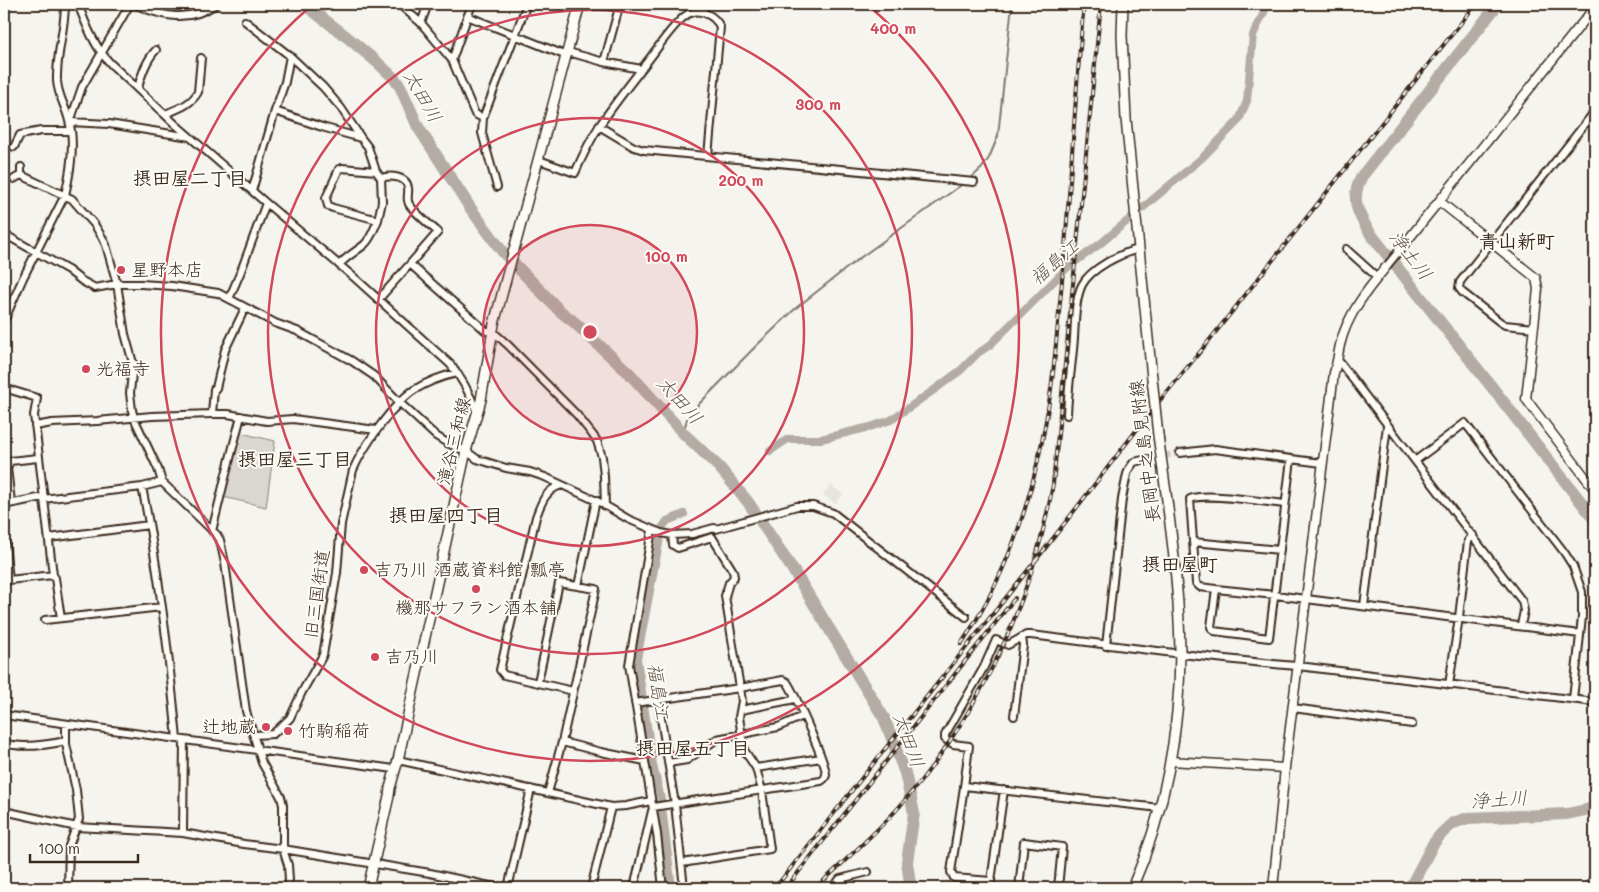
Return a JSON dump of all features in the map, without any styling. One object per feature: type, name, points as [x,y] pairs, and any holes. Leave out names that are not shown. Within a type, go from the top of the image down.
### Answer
[{"type":"main road","name":"滝谷三和線","points":[[368,888],[466,451],[478,414],[492,331],[580,4]]},
{"type":"main road","name":"長岡中之島見附線","points":[[1123,4],[1124,88],[1137,239],[1158,435],[1175,566],[1180,654],[1177,713],[1170,761],[1160,808],[1145,856],[1132,888]]},
{"type":"street","points":[[65,4],[64,23],[57,64],[57,79],[59,93],[70,122]]},
{"type":"street","points":[[78,4],[88,30],[105,58],[138,90],[339,265],[458,373],[478,414]]},
{"type":"street","points":[[4,321],[65,195],[70,173],[70,122],[82,87],[132,4],[159,14],[179,16],[198,13],[216,4]]},
{"type":"street","points":[[399,4],[421,23],[452,60],[475,114],[483,118]]},
{"type":"street","points":[[421,23],[428,4]]},
{"type":"street","points":[[452,60],[472,4]]},
{"type":"street","points":[[497,187],[482,133],[483,118],[527,4]]},
{"type":"street","points":[[604,62],[620,4]]},
{"type":"street","points":[[703,12],[704,4]]},
{"type":"street","points":[[1273,888],[1285,768],[1307,600],[1322,464],[1334,373],[1340,345],[1359,302],[1377,277],[1595,7]]},
{"type":"street","points":[[539,160],[575,173],[599,126],[666,36],[683,18],[693,12],[703,12],[716,20],[720,27],[708,156]]},
{"type":"street","points":[[467,16],[568,54],[641,70]]},
{"type":"street","points":[[245,21],[290,56],[323,87],[341,108],[368,147],[376,171],[381,178],[382,202],[378,220],[372,233],[365,244],[348,255],[339,265]]},
{"type":"street","points":[[138,90],[139,82],[150,56],[156,50]]},
{"type":"street","points":[[252,191],[285,82],[290,56]]},
{"type":"street","points":[[165,114],[179,109],[192,100],[198,92],[201,58]]},
{"type":"street","points":[[1534,328],[1505,325],[1500,322],[1460,290],[1460,282],[1595,110]]},
{"type":"street","points":[[275,111],[361,138]]},
{"type":"street","points":[[70,122],[109,124],[192,137]]},
{"type":"street","points":[[599,126],[639,149],[974,182]]},
{"type":"street","points":[[14,146],[20,135],[41,131],[70,131]]},
{"type":"street","points":[[21,167],[21,175]]},
{"type":"street","points":[[376,171],[339,169],[326,198],[328,206],[378,220]]},
{"type":"street","points":[[21,175],[76,202],[102,237],[106,245],[116,284],[125,334],[133,363],[130,393],[134,418],[158,469],[162,482],[220,540],[224,555],[245,706],[265,770],[278,791],[283,805],[283,849],[288,865],[289,880],[287,888]]},
{"type":"street","points":[[14,179],[21,175]]},
{"type":"street","points":[[378,300],[438,232],[410,206],[407,200],[408,187],[405,181],[388,176],[381,178]]},
{"type":"street","points":[[1439,201],[1536,278],[1538,289],[1526,399],[1536,415],[1595,490]]},
{"type":"street","points":[[229,299],[266,203]]},
{"type":"street","points":[[4,234],[68,270],[89,286],[95,288],[116,284],[141,284],[180,287],[218,293],[245,308],[297,331],[352,361],[374,376],[436,436],[449,444],[466,451],[477,459],[506,468],[530,472],[562,485],[596,500],[621,516],[654,531],[670,535],[692,534],[792,507],[812,506],[833,513],[966,617]]},
{"type":"street","points":[[1067,415],[1076,315],[1081,286],[1086,278],[1098,269],[1121,255],[1139,249]]},
{"type":"street","points":[[1346,249],[1377,277]]},
{"type":"street","points":[[410,264],[486,331],[492,331],[543,380],[592,434],[597,441],[602,457],[605,506]]},
{"type":"street","points":[[212,414],[214,389],[216,388],[225,350],[245,308]]},
{"type":"street","points":[[1338,360],[1522,601],[1524,611],[1521,625]]},
{"type":"street","name":"旧三国街道","points":[[254,735],[273,734],[290,718],[323,655],[337,573],[341,524],[353,470],[376,430],[400,403],[421,386],[458,373]]},
{"type":"street","points":[[4,388],[37,398],[34,416],[38,458],[53,575],[61,618]]},
{"type":"street","points":[[35,426],[52,423],[212,414],[242,416],[267,421],[293,418],[376,430]]},
{"type":"street","points":[[212,531],[242,416]]},
{"type":"street","points":[[1415,461],[1465,423],[1564,552],[1573,566],[1582,592],[1580,634],[1573,699]]},
{"type":"street","points":[[1364,606],[1387,426]]},
{"type":"street","points":[[1180,453],[1215,449],[1322,464]]},
{"type":"street","points":[[11,502],[7,468],[10,461],[38,458]]},
{"type":"street","points":[[1106,646],[1122,499],[1128,469],[1134,462],[1147,458]]},
{"type":"street","points":[[1216,589],[1211,626],[1214,631],[1269,638],[1291,459]]},
{"type":"street","points":[[4,505],[11,502],[142,487],[162,482]]},
{"type":"street","points":[[562,485],[555,487],[541,503],[500,670],[504,675],[573,691]]},
{"type":"street","points":[[142,487],[150,525],[180,739],[183,833]]},
{"type":"street","points":[[1285,504],[1197,496],[1190,499],[1196,583],[1200,587],[1459,617],[1580,634]]},
{"type":"street","points":[[578,586],[596,500]]},
{"type":"street","points":[[49,538],[150,525]]},
{"type":"street","points":[[654,531],[629,665],[653,805],[663,888]]},
{"type":"street","points":[[4,533],[9,580],[53,575]]},
{"type":"street","points":[[670,535],[673,545],[678,548],[712,537],[734,570],[734,576],[729,583],[726,596],[742,701],[739,717],[744,750],[756,768],[762,791],[770,849],[682,863]]},
{"type":"street","points":[[1449,685],[1468,541],[1472,535]]},
{"type":"street","points":[[1193,542],[1280,550]]},
{"type":"street","points":[[538,682],[559,583],[596,589],[562,742],[548,793]]},
{"type":"street","points":[[46,620],[162,607]]},
{"type":"street","points":[[1004,790],[991,881],[954,878],[951,872],[969,746],[953,744],[945,739],[945,735],[984,667],[996,640],[1008,644],[1031,635],[1106,646],[1298,666],[1595,702]]},
{"type":"street","points":[[1014,716],[1023,645],[1022,638]]},
{"type":"street","points":[[4,715],[259,751],[396,765],[531,789],[611,807],[674,804],[821,781],[826,777],[825,767],[804,716],[787,682],[782,680],[637,703]]},
{"type":"street","points":[[741,710],[795,699]]},
{"type":"street","points":[[658,700],[674,804],[684,888]]},
{"type":"street","points":[[1293,708],[1412,724]]},
{"type":"street","points":[[668,763],[687,760],[717,739],[778,726],[804,716]]},
{"type":"street","points":[[66,724],[66,740],[79,805],[79,819],[69,846],[68,888]]},
{"type":"street","points":[[4,743],[26,745],[51,744],[66,740]]},
{"type":"street","points":[[562,742],[645,761]]},
{"type":"street","points":[[756,768],[821,758]]},
{"type":"street","points":[[1170,761],[1285,768]]},
{"type":"street","points":[[964,786],[1160,808]]},
{"type":"street","points":[[508,888],[531,789]]},
{"type":"street","points":[[634,888],[653,805]]},
{"type":"street","points":[[591,888],[611,807]]},
{"type":"street","points":[[4,812],[77,827],[183,833],[430,872],[499,888]]},
{"type":"street","points":[[1019,888],[1024,842],[1062,847],[1058,888]]},
{"type":"street","points":[[836,888],[835,884],[840,879],[868,872]]},
{"type":"street","points":[[1590,888],[1595,876]]},
{"type":"shaded area","points":[[241,433],[275,441],[266,507],[223,497]]},
{"type":"shaded area","points":[[831,485],[843,494],[835,504],[823,495]]},
{"type":"waterway","name":"太田川","points":[[304,4],[347,37],[395,79],[418,127],[471,209],[502,251],[560,311],[630,374],[683,433],[719,467],[748,502],[793,570],[884,718],[905,773],[914,813],[907,862],[912,888]]},
{"type":"waterway","points":[[970,179],[982,168],[989,158],[998,136],[1012,4]]},
{"type":"waterway","name":"福島江","points":[[770,451],[788,439],[821,439],[891,420],[961,370],[978,353],[989,346],[1068,267],[1100,244],[1203,157],[1239,120],[1247,101],[1253,35],[1268,4]]},
{"type":"waterway","name":"浄土川","points":[[1498,4],[1362,176],[1356,191],[1357,205],[1370,233],[1595,520]]},
{"type":"waterway","points":[[683,433],[687,419],[694,409],[796,308],[857,260],[964,183]]},
{"type":"waterway","name":"福島江","points":[[672,888],[661,799],[653,765],[637,659],[662,528],[667,521],[684,514]]},
{"type":"waterway","name":"浄土川","points":[[1410,888],[1433,844],[1453,823],[1468,818],[1567,814],[1590,809],[1595,805]]},
{"type":"tunnel","points":[[1147,459],[1180,453]]},
{"type":"railway","points":[[961,644],[979,615],[1009,554],[1031,490],[1046,423],[1054,367],[1084,4]]},
{"type":"railway","points":[[816,888],[900,806],[954,734],[978,696],[998,656],[1016,614],[1031,571],[1044,528],[1053,484],[1101,4]]},
{"type":"railway","points":[[775,888],[1044,550],[1152,410],[1476,4]]},
{"type":"railway","points":[[786,888],[1015,598]]},
{"type":"place","name":"星野本店","points":[[121,270]]},
{"type":"place","name":"光福寺","points":[[86,369]]},
{"type":"place","name":"吉乃川 酒蔵資料館 瓢亭","points":[[364,570]]},
{"type":"place","name":"機那サフラン酒本舗","points":[[476,589]]},
{"type":"place","name":"吉乃川","points":[[375,657]]},
{"type":"place","name":"辻地蔵","points":[[266,727]]},
{"type":"place","name":"竹駒稲荷","points":[[288,731]]},
{"type":"district","name":"摂田屋二丁目","points":[[190,178]]},
{"type":"district","name":"青山新町","points":[[1517,241]]},
{"type":"district","name":"摂田屋三丁目","points":[[295,459]]},
{"type":"district","name":"摂田屋四丁目","points":[[446,515]]},
{"type":"district","name":"摂田屋町","points":[[1180,564]]},
{"type":"district","name":"摂田屋五丁目","points":[[693,748]]}]
